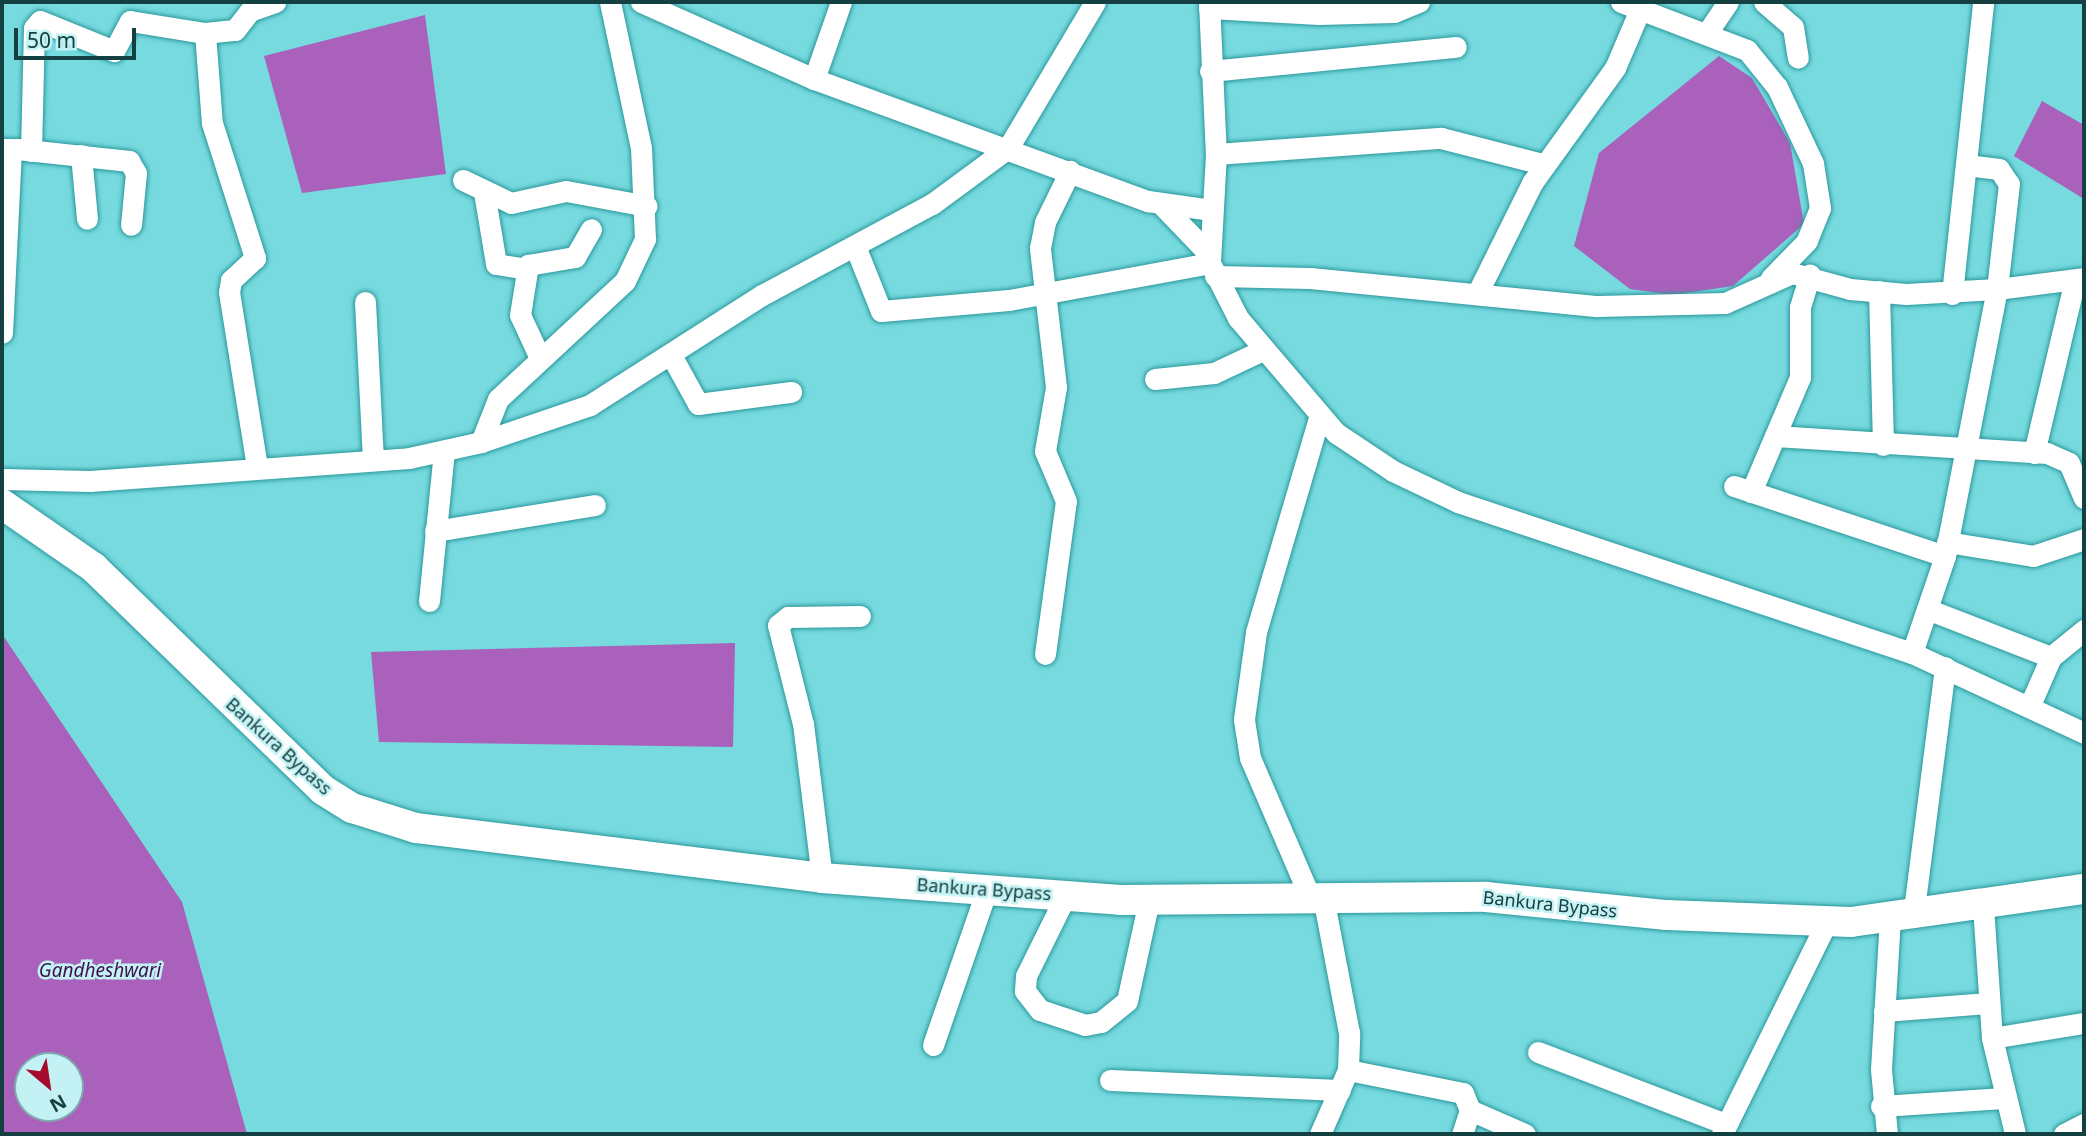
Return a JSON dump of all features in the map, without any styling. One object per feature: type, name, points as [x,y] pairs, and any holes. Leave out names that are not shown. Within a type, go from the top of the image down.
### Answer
[{"type":"highway","name":"Bankura Bypass","points":[[2,504],[93,567],[292,762],[352,808],[416,828],[822,878],[1149,901],[1486,897],[1827,922],[1901,918],[2084,889]]},
{"type":"street","points":[[2,333],[15,149],[34,28],[43,11],[111,51],[121,47],[130,22],[205,33],[239,28],[250,11],[275,2]]},
{"type":"street","points":[[481,442],[498,399],[625,281],[645,239],[647,206],[610,2]]},
{"type":"street","points":[[640,2],[814,79],[1160,203],[1212,210]]},
{"type":"street","points":[[814,79],[841,2]]},
{"type":"street","points":[[2,479],[90,481],[373,460],[443,452],[590,405],[751,301],[932,204],[1008,148],[1095,2]]},
{"type":"street","points":[[1212,265],[1216,154],[1209,5],[1357,13],[1406,10],[1419,2]]},
{"type":"street","points":[[1707,33],[1728,2]]},
{"type":"street","points":[[1764,2],[1793,27],[1798,58]]},
{"type":"street","points":[[1952,294],[1983,2]]},
{"type":"street","points":[[855,246],[881,311],[1046,294],[1212,265],[1565,305],[1702,306],[1745,295],[1769,280],[1815,224],[1820,208],[1813,163],[1760,58],[1707,33],[1631,4],[1615,68],[1542,164],[1478,294]]},
{"type":"street","points":[[205,33],[212,123],[255,258],[231,280],[229,292],[257,467]]},
{"type":"street","points":[[1210,71],[1456,47]]},
{"type":"street","points":[[1216,154],[1441,138],[1491,146],[1542,164]]},
{"type":"street","points":[[15,149],[81,155],[131,164],[131,225]]},
{"type":"street","points":[[81,155],[87,219]]},
{"type":"street","points":[[1912,653],[1946,549],[1963,449],[1997,289],[2009,184],[1999,169],[1966,166]]},
{"type":"street","points":[[1045,653],[1066,501],[1045,451],[1056,387],[1041,237],[1070,171]]},
{"type":"street","points":[[463,180],[484,192],[519,204],[582,192],[647,206]]},
{"type":"street","points":[[484,192],[495,261],[527,269]]},
{"type":"street","points":[[1160,203],[1212,265],[1263,349],[1319,418],[1393,471],[1458,502],[1912,653],[2030,705],[2084,733]]},
{"type":"street","points":[[540,358],[520,315],[527,269],[541,258],[575,257],[591,229]]},
{"type":"street","points":[[1769,280],[1810,275],[1879,291],[1952,294],[2080,279],[2034,453]]},
{"type":"street","points":[[1810,275],[1799,314],[1800,377],[1775,436],[1742,489],[1946,549],[2032,556],[2084,539]]},
{"type":"street","points":[[1879,291],[1883,445]]},
{"type":"street","points":[[365,302],[373,460]]},
{"type":"street","points":[[1155,380],[1214,373],[1263,349]]},
{"type":"street","points":[[671,355],[698,404],[791,392]]},
{"type":"street","points":[[1319,418],[1256,632],[1244,719],[1250,758],[1317,897],[1349,1033],[1344,1080],[1320,1134]]},
{"type":"street","points":[[1775,436],[2034,453],[2077,464],[2084,498]]},
{"type":"street","points":[[429,601],[443,452]]},
{"type":"street","points":[[435,531],[595,505]]},
{"type":"street","points":[[1927,609],[2051,657]]},
{"type":"street","points":[[822,878],[803,724],[778,625],[788,617],[860,616]]},
{"type":"street","points":[[2030,705],[2051,657],[2084,630]]},
{"type":"street","points":[[1887,1134],[1881,1106],[1884,1011],[1945,667]]},
{"type":"street","points":[[933,1045],[987,889]]},
{"type":"street","points":[[1066,895],[1026,976],[1025,991],[1040,1010],[1085,1025],[1101,1022],[1127,1001],[1149,901]]},
{"type":"street","points":[[1983,906],[1992,1038],[2004,1098],[2015,1134]]},
{"type":"street","points":[[1538,1052],[1724,1129],[1827,922]]},
{"type":"street","points":[[1884,1011],[1988,1003]]},
{"type":"street","points":[[1992,1038],[2084,1023]]},
{"type":"street","points":[[1110,1080],[1344,1080],[1453,1089],[1463,1093],[1470,1110],[1462,1134]]},
{"type":"street","points":[[1881,1106],[2004,1098]]},
{"type":"street","points":[[1470,1110],[1525,1134]]},
{"type":"street","points":[[2064,1134],[2084,1124]]},
{"type":"water","points":[[425,15],[446,174],[302,193],[264,56]]},
{"type":"water","points":[[1719,56],[1752,78],[1790,143],[1804,224],[1733,286],[1672,295],[1630,289],[1574,246],[1599,153]]},
{"type":"water","points":[[2042,101],[2084,125],[2084,199],[2014,156]]},
{"type":"water","name":"Gandheshwari","points":[[2,634],[182,902],[247,1134],[2,1134]]},
{"type":"water","points":[[735,643],[733,747],[379,742],[371,652]]}]
